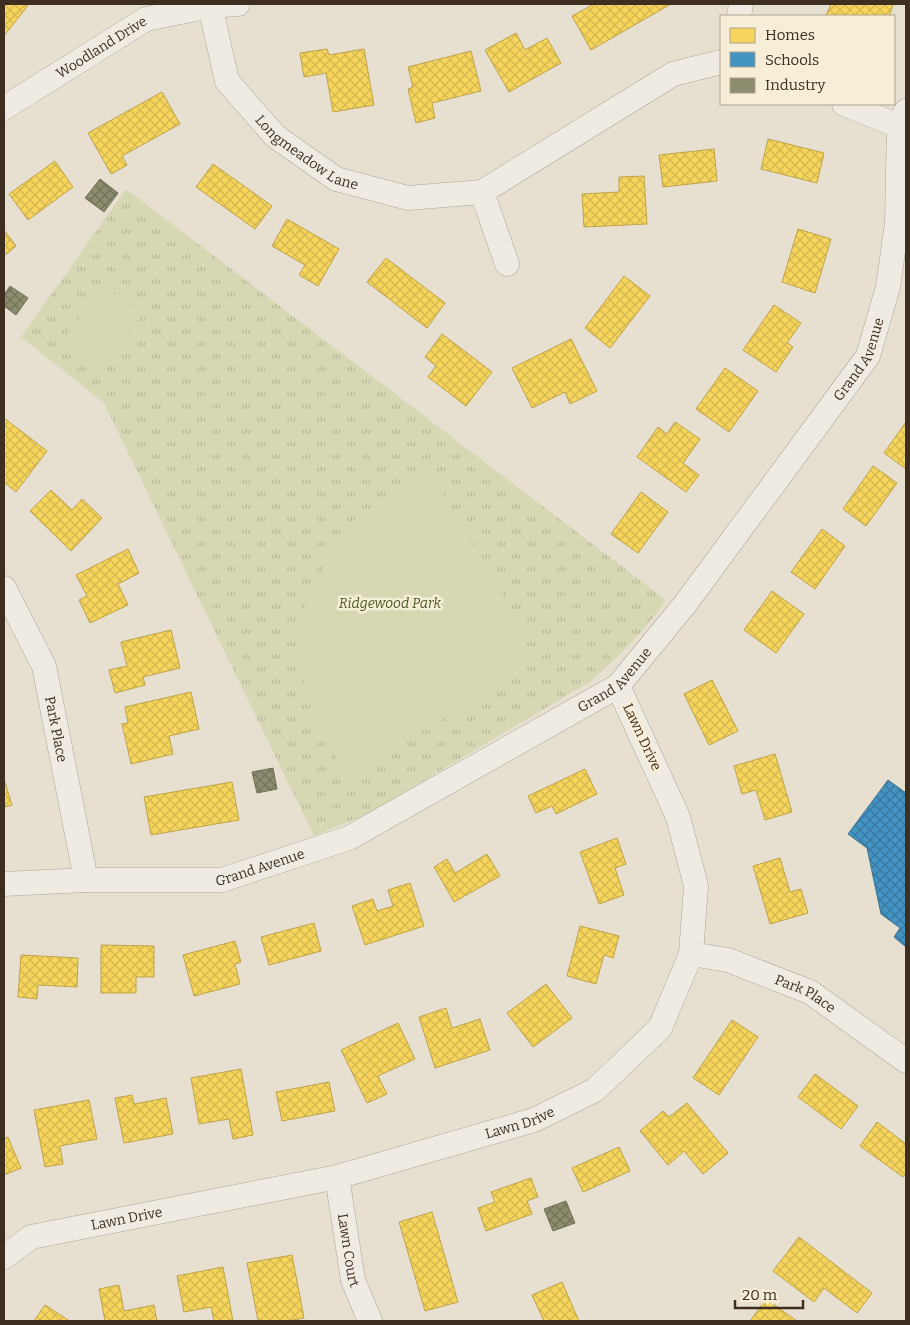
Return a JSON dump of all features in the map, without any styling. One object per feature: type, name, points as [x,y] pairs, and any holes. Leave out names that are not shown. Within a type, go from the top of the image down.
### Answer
[{"type":"street","name":"Woodland Drive","points":[[4,108],[141,11],[238,4]]},
{"type":"street","name":"Longmeadow Lane","points":[[210,6],[227,80],[275,136],[336,178],[408,198],[482,192],[673,74],[720,62]]},
{"type":"street","points":[[848,105],[903,119]]},
{"type":"street","name":"Grand Avenue","points":[[4,884],[86,880],[222,880],[349,838],[618,686],[686,603],[868,356],[888,287],[897,223],[903,119]]},
{"type":"street","points":[[482,192],[507,264]]},
{"type":"street","name":"Park Place","points":[[4,588],[44,666],[86,880]]},
{"type":"street","name":"Lawn Drive","points":[[4,1257],[31,1237],[337,1177],[534,1120],[596,1090],[660,1028],[691,954],[696,886],[678,817],[618,686]]},
{"type":"street","name":"Park Place","points":[[691,954],[728,960],[810,992],[906,1061]]},
{"type":"street","name":"Lawn Court","points":[[337,1177],[353,1280],[370,1321]]},
{"type":"green space","name":"Ridgewood Park","points":[[126,189],[666,600],[640,633],[591,681],[369,813],[314,836],[104,403],[21,337]]},
{"type":"green space","points":[[103,286],[142,315],[100,372],[61,343]]},
{"type":"green space","points":[[432,474],[526,635],[519,675],[347,775],[332,750],[304,686],[299,644],[303,617],[312,591],[324,567],[341,544],[380,504],[405,487]]},
{"type":"building: Homes","points":[[4,4],[29,4],[4,36]]},
{"type":"building: Homes","points":[[594,4],[671,4],[591,50],[572,16]]},
{"type":"building: Homes","points":[[831,4],[893,5],[889,15],[826,15]]},
{"type":"building: Homes","points":[[516,33],[525,50],[547,38],[561,63],[509,92],[485,50]]},
{"type":"building: Homes","points":[[327,49],[329,55],[364,49],[374,105],[333,112],[326,73],[304,77],[300,53]]},
{"type":"building: Homes","points":[[471,51],[481,91],[432,103],[435,118],[416,123],[408,89],[413,87],[408,67]]},
{"type":"building: Homes","points":[[162,92],[180,124],[122,156],[127,165],[111,174],[88,133]]},
{"type":"building: Homes","points":[[768,139],[824,153],[817,183],[761,169]]},
{"type":"building: Homes","points":[[714,149],[717,181],[663,187],[659,155]]},
{"type":"building: Homes","points":[[55,161],[73,187],[28,220],[9,194]]},
{"type":"building: Homes","points":[[213,164],[272,206],[255,229],[196,187]]},
{"type":"building: Homes","points":[[644,176],[647,224],[584,227],[582,194],[619,192],[619,177]]},
{"type":"building: Homes","points":[[287,219],[339,249],[318,286],[299,275],[305,265],[272,246]]},
{"type":"building: Homes","points":[[798,229],[831,239],[815,293],[782,282]]},
{"type":"building: Homes","points":[[4,230],[16,246],[4,256]]},
{"type":"building: Homes","points":[[386,258],[445,303],[427,328],[367,282]]},
{"type":"building: Homes","points":[[624,276],[650,296],[610,348],[585,328]]},
{"type":"building: Homes","points":[[774,305],[801,323],[787,343],[793,347],[776,372],[743,350]]},
{"type":"building: Homes","points":[[442,334],[492,372],[466,406],[428,377],[436,366],[425,357]]},
{"type":"building: Homes","points":[[571,339],[597,391],[570,404],[565,392],[532,408],[512,368]]},
{"type":"building: Homes","points":[[725,368],[758,391],[729,432],[696,409]]},
{"type":"building: Homes","points":[[4,418],[47,451],[16,492],[4,482]]},
{"type":"building: Homes","points":[[675,422],[700,439],[683,463],[699,475],[686,492],[637,457],[658,427],[667,434]]},
{"type":"building: Homes","points":[[906,422],[906,469],[884,453]]},
{"type":"building: Homes","points":[[873,466],[897,483],[866,526],[843,509]]},
{"type":"building: Homes","points":[[51,490],[72,510],[82,499],[102,518],[71,551],[30,511]]},
{"type":"building: Homes","points":[[641,492],[668,512],[638,553],[611,534]]},
{"type":"building: Homes","points":[[822,529],[845,546],[815,589],[791,572]]},
{"type":"building: Homes","points":[[128,549],[139,573],[118,584],[128,605],[90,623],[79,600],[87,596],[76,575]]},
{"type":"building: Homes","points":[[772,591],[804,614],[776,653],[744,630]]},
{"type":"building: Homes","points":[[171,630],[180,668],[143,677],[145,685],[115,693],[109,670],[127,666],[121,642]]},
{"type":"building: Homes","points":[[712,680],[738,731],[709,745],[684,694]]},
{"type":"building: Homes","points":[[191,692],[199,729],[169,736],[173,754],[131,764],[122,724],[128,723],[125,707]]},
{"type":"building: Homes","points":[[775,754],[792,812],[765,820],[756,790],[742,794],[734,766]]},
{"type":"building: Homes","points":[[585,769],[597,794],[556,814],[552,806],[536,813],[528,796]]},
{"type":"building: Homes","points":[[4,779],[12,805],[4,807]]},
{"type":"building: Homes","points":[[232,782],[239,820],[151,835],[144,797]]},
{"type":"building: Homes","points":[[617,838],[626,864],[615,868],[624,895],[599,904],[580,852]]},
{"type":"building: Homes","points":[[487,854],[500,876],[454,902],[434,867],[447,859],[455,873]]},
{"type":"building: Homes","points":[[780,858],[790,892],[801,889],[808,913],[770,924],[753,866]]},
{"type":"building: Homes","points":[[410,883],[424,926],[365,945],[352,906],[373,899],[377,911],[393,906],[388,890]]},
{"type":"building: Homes","points":[[314,923],[321,951],[269,965],[261,937]]},
{"type":"building: Homes","points":[[580,926],[619,936],[613,958],[604,955],[596,984],[567,976]]},
{"type":"building: Homes","points":[[235,941],[241,962],[235,964],[240,984],[194,996],[183,955]]},
{"type":"building: Homes","points":[[101,945],[154,946],[154,977],[136,977],[136,993],[101,993]]},
{"type":"building: Homes","points":[[21,955],[78,958],[77,987],[38,985],[37,999],[18,997]]},
{"type":"building: Homes","points":[[546,984],[572,1018],[533,1047],[507,1013]]},
{"type":"building: Homes","points":[[446,1008],[452,1028],[480,1019],[490,1050],[435,1068],[419,1017]]},
{"type":"building: Homes","points":[[732,1020],[758,1037],[719,1095],[693,1078]]},
{"type":"building: Homes","points":[[398,1023],[415,1059],[378,1076],[387,1094],[367,1103],[341,1050]]},
{"type":"building: Homes","points":[[241,1069],[253,1135],[233,1139],[229,1119],[199,1124],[191,1078]]},
{"type":"building: Homes","points":[[815,1074],[858,1106],[841,1129],[798,1097]]},
{"type":"building: Homes","points":[[329,1082],[335,1111],[282,1121],[276,1092]]},
{"type":"building: Homes","points":[[132,1095],[134,1104],[166,1098],[173,1134],[124,1143],[115,1098]]},
{"type":"building: Homes","points":[[89,1100],[97,1139],[60,1146],[63,1164],[45,1167],[34,1110]]},
{"type":"building: Homes","points":[[687,1103],[728,1153],[703,1174],[684,1151],[668,1165],[640,1131],[663,1111],[669,1117]]},
{"type":"building: Homes","points":[[877,1122],[906,1144],[906,1173],[903,1177],[860,1146]]},
{"type":"building: Homes","points":[[8,1137],[21,1168],[4,1175],[4,1139]]},
{"type":"building: Homes","points":[[619,1147],[630,1171],[583,1192],[572,1168]]},
{"type":"building: Homes","points":[[531,1178],[538,1197],[527,1201],[532,1214],[486,1231],[478,1208],[495,1202],[491,1192]]},
{"type":"building: Homes","points":[[432,1212],[458,1302],[425,1311],[399,1222]]},
{"type":"building: Homes","points":[[799,1237],[872,1293],[857,1313],[824,1288],[814,1302],[773,1271]]},
{"type":"building: Homes","points":[[292,1255],[304,1318],[288,1321],[258,1321],[247,1263]]},
{"type":"building: Homes","points":[[223,1267],[233,1321],[214,1321],[211,1307],[184,1312],[177,1276]]},
{"type":"building: Homes","points":[[562,1282],[579,1321],[544,1321],[532,1295]]},
{"type":"building: Homes","points":[[119,1285],[124,1311],[154,1305],[157,1321],[105,1321],[99,1289]]},
{"type":"building: Homes","points":[[766,1299],[797,1321],[750,1321]]},
{"type":"building: Homes","points":[[45,1305],[68,1320],[34,1321]]},
{"type":"building: Schools","points":[[888,780],[906,793],[906,947],[894,937],[900,928],[881,914],[867,848],[848,834]]},
{"type":"building: Industry","points":[[100,179],[118,193],[104,212],[85,198]]},
{"type":"building: Industry","points":[[10,286],[28,298],[16,315],[4,306],[4,295]]},
{"type":"building: Industry","points":[[273,768],[277,789],[257,793],[252,772]]},
{"type":"building: Industry","points":[[566,1201],[575,1223],[553,1231],[544,1209]]}]
